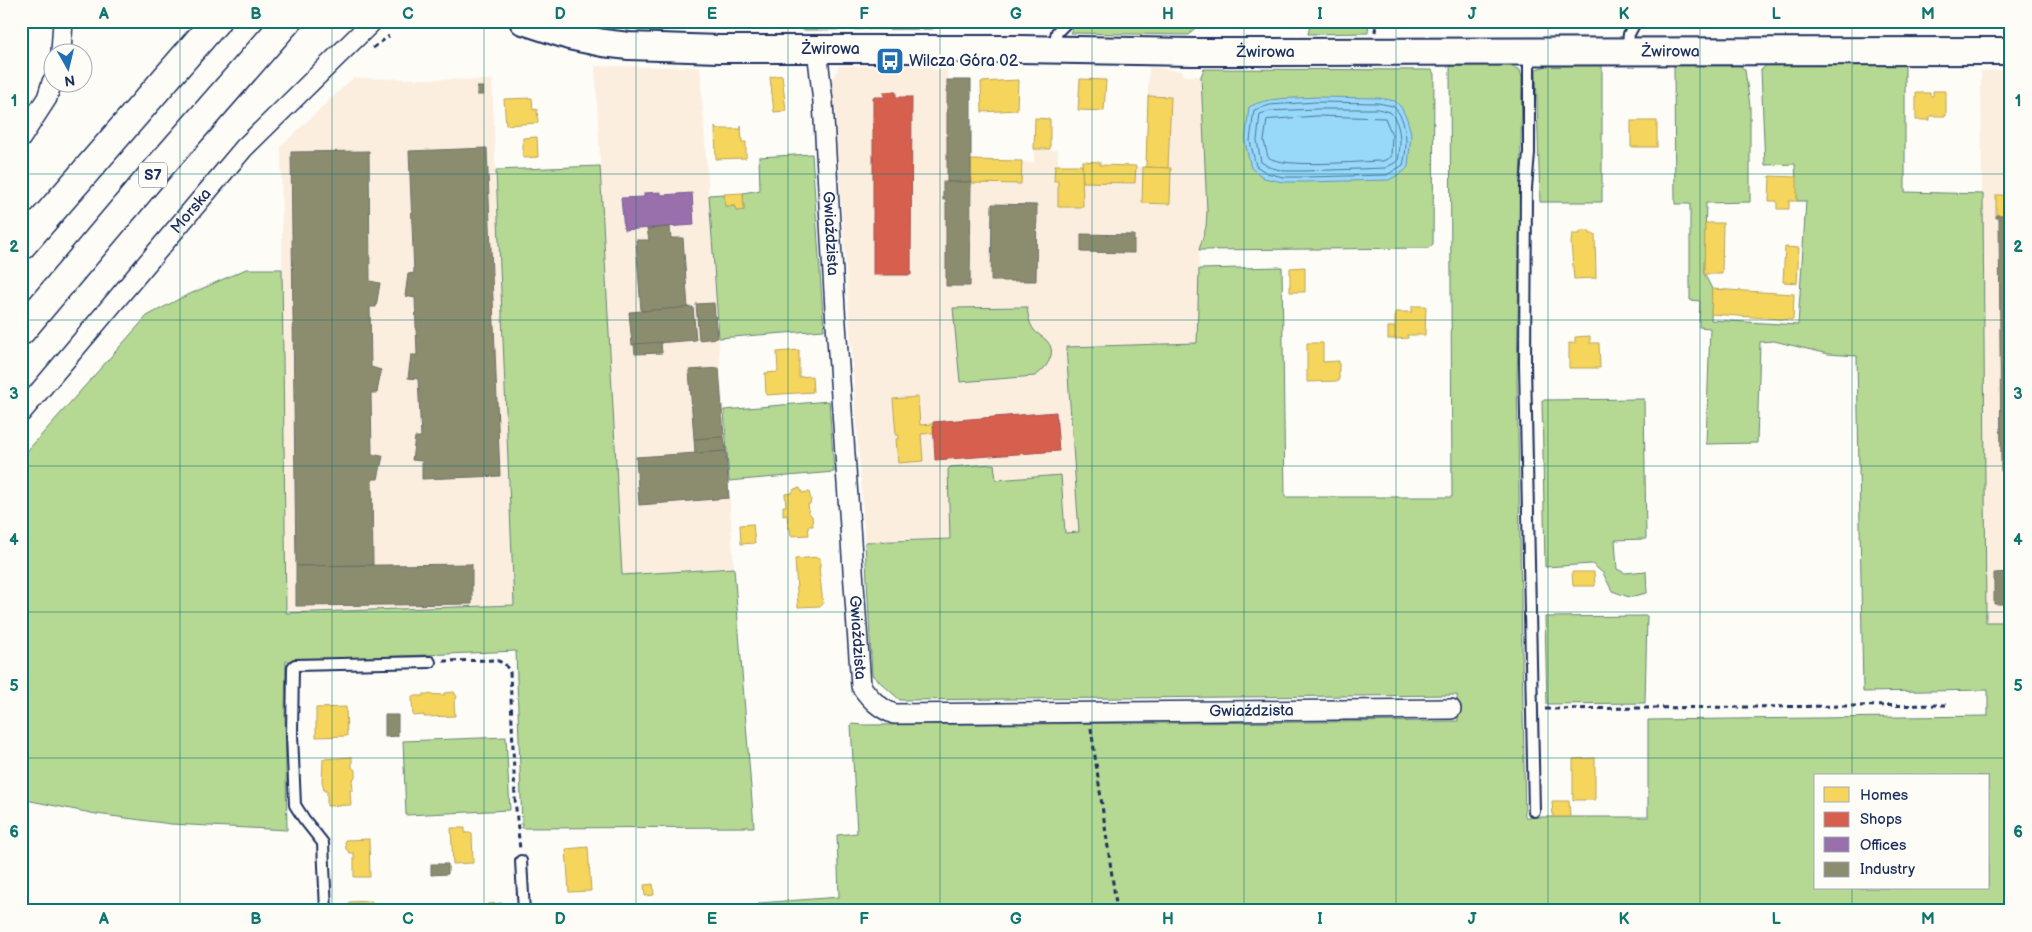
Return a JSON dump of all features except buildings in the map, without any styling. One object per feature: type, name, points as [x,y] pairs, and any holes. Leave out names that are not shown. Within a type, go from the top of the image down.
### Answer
[{"type":"highway","points":[[21,246],[216,21]]},
{"type":"highway","name":"S7","points":[[21,330],[287,21]]},
{"type":"street","points":[[61,42],[63,21]]},
{"type":"street","name":"Morska","points":[[21,413],[244,148],[373,21]]},
{"type":"street","name":"Żwirowa","points":[[523,21],[569,36],[628,46],[719,49],[1053,49],[1192,52],[1529,50],[2011,51]]},
{"type":"street","name":"Gwiaździsta","points":[[817,49],[823,102],[834,309],[861,686],[870,699],[882,710],[894,714],[1451,709]]},
{"type":"street","points":[[21,138],[47,98],[49,92]]},
{"type":"lane","points":[[1053,49],[1058,32],[1068,21]]},
{"type":"lane","points":[[1626,51],[1629,34],[1636,21]]},
{"type":"lane","points":[[1529,50],[1529,153],[1526,188],[1524,364],[1534,811]]},
{"type":"lane","points":[[326,911],[323,844],[295,805],[292,734],[293,667],[295,665],[430,662]]},
{"type":"lane","points":[[521,861],[524,911]]},
{"type":"path","points":[[373,48],[389,36]]},
{"type":"path","points":[[430,662],[496,660],[505,664],[510,672],[515,798],[521,861]]},
{"type":"path","points":[[1532,709],[1949,705]]},
{"type":"path","points":[[1089,712],[1117,911]]},
{"type":"shaded area","points":[[928,65],[932,70],[947,70],[948,80],[971,80],[971,160],[1034,163],[1034,149],[1058,150],[1058,165],[1082,165],[1082,161],[1100,162],[1100,165],[1145,167],[1149,67],[1182,71],[1184,76],[1201,76],[1207,211],[1206,227],[1199,250],[1198,343],[1070,401],[1079,532],[865,542],[836,114],[832,80],[839,66]]},
{"type":"shaded area","points":[[595,66],[700,67],[734,568],[622,575]]},
{"type":"shaded area","points":[[2011,70],[2011,622],[1986,622],[1981,71]]},
{"type":"shaded area","points":[[353,78],[492,80],[514,605],[286,614],[281,146]]},
{"type":"green space","points":[[809,21],[940,21],[933,29],[802,30]]},
{"type":"green space","points":[[1076,21],[1201,21],[1189,35],[1070,33]]},
{"type":"green space","points":[[1311,21],[1369,21],[1368,33],[1308,34]]},
{"type":"green space","points":[[1770,62],[1905,65],[1905,192],[1983,194],[1986,622],[2011,622],[2011,911],[760,911],[759,903],[839,897],[837,835],[857,833],[851,724],[1458,721],[1457,695],[900,700],[872,675],[865,542],[950,539],[948,470],[950,467],[994,464],[996,480],[1061,475],[1065,533],[1079,532],[1066,347],[1197,343],[1199,269],[1282,267],[1285,497],[1452,497],[1450,66],[1507,65],[1520,70],[1522,78],[1517,380],[1525,817],[1648,817],[1648,720],[1988,716],[1988,690],[1863,692],[1857,356],[1828,354],[1774,341],[1760,342],[1757,443],[1706,444],[1710,328],[1699,327],[1700,301],[1690,300],[1690,204],[1675,204],[1674,65],[1739,65],[1745,70],[1750,106],[1750,202],[1706,203],[1704,273],[1712,289],[1711,320],[1798,325],[1806,201],[1797,201],[1795,164],[1765,165],[1761,70]]},
{"type":"green space","points":[[1558,63],[1602,64],[1602,202],[1540,202],[1536,69]]},
{"type":"green space","points":[[1204,69],[1432,70],[1434,74],[1433,244],[1429,248],[1199,250],[1206,227],[1207,211],[1201,76]]},
{"type":"green space","points":[[812,154],[824,330],[719,338],[709,195],[724,194],[725,206],[735,206],[736,211],[744,210],[743,193],[760,190],[759,157]]},
{"type":"green space","points":[[600,166],[622,575],[734,568],[754,827],[522,828],[516,651],[286,661],[287,830],[171,824],[96,814],[21,799],[21,458],[147,316],[181,298],[246,269],[282,269],[286,613],[514,605],[496,170]]},
{"type":"green space","points":[[1027,307],[1032,327],[1050,345],[1051,355],[1047,365],[1035,376],[960,382],[953,308]]},
{"type":"green space","points":[[1644,399],[1646,539],[1615,540],[1617,569],[1625,573],[1646,571],[1647,593],[1629,597],[1612,591],[1603,573],[1592,564],[1545,567],[1542,400]]},
{"type":"green space","points":[[829,401],[834,472],[729,481],[724,410]]},
{"type":"green space","points":[[1647,616],[1645,703],[1547,704],[1545,617]]},
{"type":"green space","points":[[506,737],[510,810],[406,815],[403,741]]},
{"type":"water","points":[[1317,97],[1379,98],[1395,101],[1401,107],[1407,119],[1411,133],[1408,167],[1389,180],[1304,182],[1283,182],[1264,178],[1251,168],[1245,142],[1249,107],[1265,101]]},
{"type":"place","name":"Wilcza Góra 02","points":[[890,61]]}]
